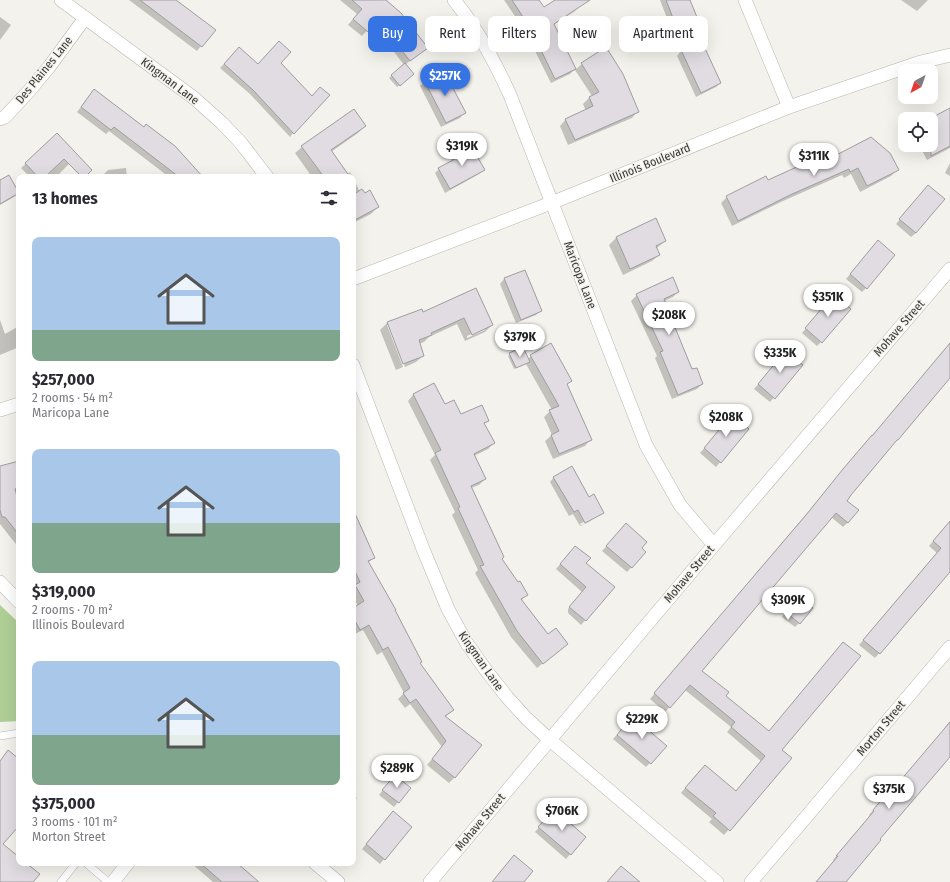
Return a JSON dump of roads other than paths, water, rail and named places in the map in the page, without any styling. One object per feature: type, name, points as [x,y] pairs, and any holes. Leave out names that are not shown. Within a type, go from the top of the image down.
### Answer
[{"type":"street","name":"Kingman Lane","points":[[61,0],[194,98],[222,123],[241,143],[265,174]]},
{"type":"street","name":"Maricopa Lane","points":[[454,0],[499,71],[510,95],[646,445],[680,505],[714,545]]},
{"type":"street","points":[[745,0],[789,107]]},
{"type":"street","name":"Des Plaines Lane","points":[[0,119],[5,116],[29,91],[49,67],[85,18]]},
{"type":"street","name":"Illinois Boulevard","points":[[356,278],[789,107],[921,62],[950,55]]},
{"type":"street","name":"Mohave Street","points":[[430,882],[714,545],[950,269]]},
{"type":"street","name":"Kingman Lane","points":[[356,373],[423,549],[448,609],[466,642],[485,669],[526,718],[717,882]]},
{"type":"street","points":[[0,410],[16,405]]},
{"type":"street","points":[[0,582],[16,599]]},
{"type":"street","name":"Morton Street","points":[[750,882],[950,647]]},
{"type":"street","points":[[113,882],[126,866]]},
{"type":"street","points":[[319,866],[338,882]]},
{"type":"lane","points":[[0,736],[16,733]]},
{"type":"lane","points":[[61,882],[74,866]]},
{"type":"lane","points":[[89,866],[108,882]]}]
